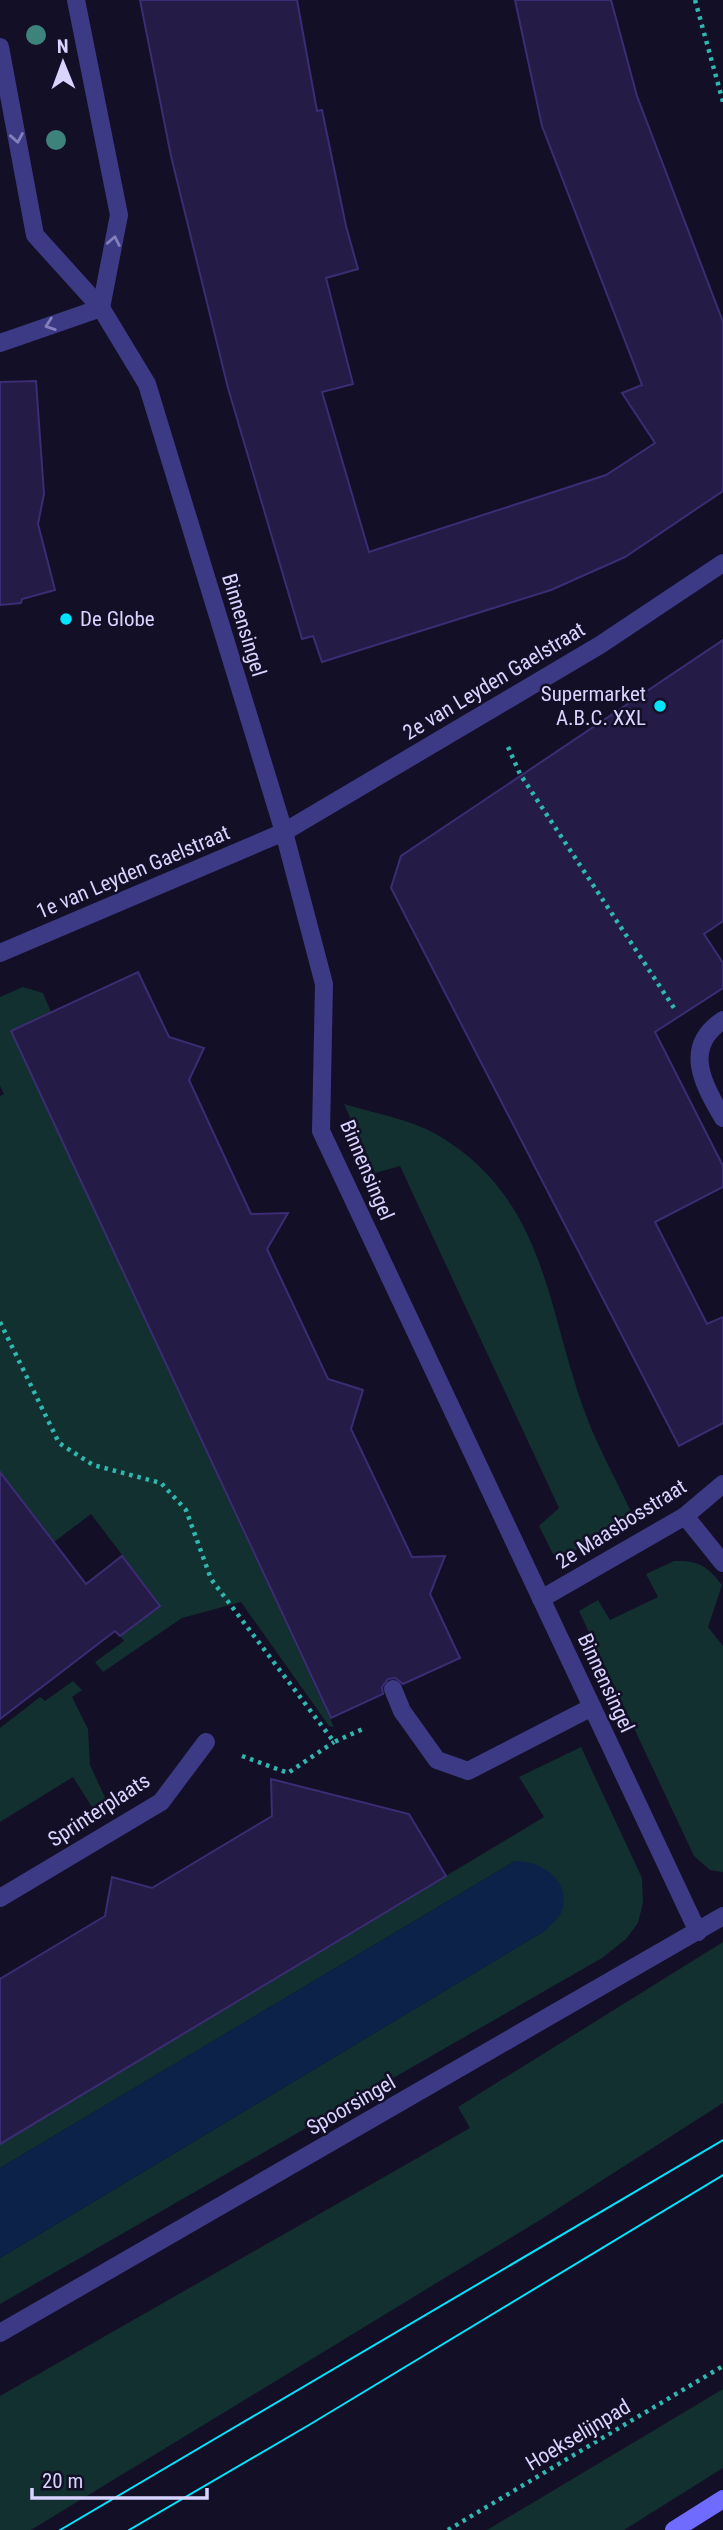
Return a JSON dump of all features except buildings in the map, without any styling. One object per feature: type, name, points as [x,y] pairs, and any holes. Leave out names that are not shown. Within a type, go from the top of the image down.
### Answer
[{"type":"main road","points":[[674,2530],[723,2499]]},
{"type":"street","points":[[0,343],[101,308],[119,215],[76,0]]},
{"type":"street","name":"Binnensingel","points":[[0,47],[35,235],[101,308],[147,384],[284,832],[324,984],[321,1131],[698,1932]]},
{"type":"street","name":"2e van Leyden Gaelstraat","points":[[284,832],[600,645],[723,563]]},
{"type":"street","name":"1e van Leyden Gaelstraat","points":[[0,953],[284,832]]},
{"type":"street","points":[[723,1020],[708,1030],[699,1047],[703,1084],[723,1118]]},
{"type":"street","name":"2e Maasbosstraat","points":[[541,1599],[685,1516],[723,1484]]},
{"type":"street","points":[[685,1516],[723,1563]]},
{"type":"street","points":[[393,1689],[402,1711],[437,1760],[468,1771],[592,1707]]},
{"type":"street","name":"Sprinterplaats","points":[[0,1898],[161,1802],[206,1742]]},
{"type":"street","name":"Spoorsingel","points":[[0,2333],[723,1916]]},
{"type":"path","points":[[695,0],[723,103]]},
{"type":"path","points":[[490,709],[520,774],[699,1047]]},
{"type":"path","points":[[0,1322],[59,1443],[93,1465],[161,1483],[186,1510],[211,1579],[334,1742]]},
{"type":"path","points":[[206,1742],[288,1773],[334,1742],[402,1711]]},
{"type":"path","name":"Hoekselijnpad","points":[[448,2530],[723,2366]]},
{"type":"green space","points":[[23,987],[43,993],[51,1012],[11,1032],[334,1727],[329,1726],[241,1602],[182,1618],[103,1672],[95,1662],[124,1641],[120,1636],[160,1605],[91,1514],[54,1542],[0,1472],[0,1096],[4,1094],[0,1086],[0,997]]},
{"type":"green space","points":[[344,1104],[403,1120],[436,1134],[474,1161],[503,1193],[524,1228],[540,1265],[591,1428],[635,1520],[562,1557],[553,1554],[539,1526],[559,1508],[400,1166],[375,1173]]},
{"type":"green space","points":[[674,1561],[702,1566],[722,1585],[708,1627],[723,1646],[723,1872],[710,1870],[694,1856],[579,1611],[598,1600],[610,1620],[658,1597],[646,1574]]},
{"type":"green space","points":[[73,1681],[82,1690],[72,1697],[88,1729],[90,1765],[108,1804],[95,1812],[73,1777],[0,1822],[0,1728],[40,1697],[45,1701]]},
{"type":"green space","points":[[581,1747],[642,1878],[643,1903],[638,1923],[626,1939],[602,1958],[0,2304],[0,2258],[546,1930],[515,1861],[0,2168],[0,2144],[544,1817],[519,1777]]},
{"type":"green space","points":[[723,1942],[723,2103],[540,2220],[31,2530],[0,2530],[0,2396],[470,2128],[458,2107]]},
{"type":"green space","points":[[723,2389],[723,2468],[624,2530],[487,2530]]},
{"type":"water","points":[[515,1861],[545,1869],[559,1882],[564,1902],[561,1913],[546,1930],[0,2258],[0,2168]]},
{"type":"tram line","points":[[60,2530],[723,2140]]},
{"type":"tram line","points":[[129,2530],[309,2425],[723,2175]]},
{"type":"place","name":"De Globe","points":[[66,619]]},
{"type":"place","name":"Supermarket A.B.C. XXL","points":[[660,706]]}]
